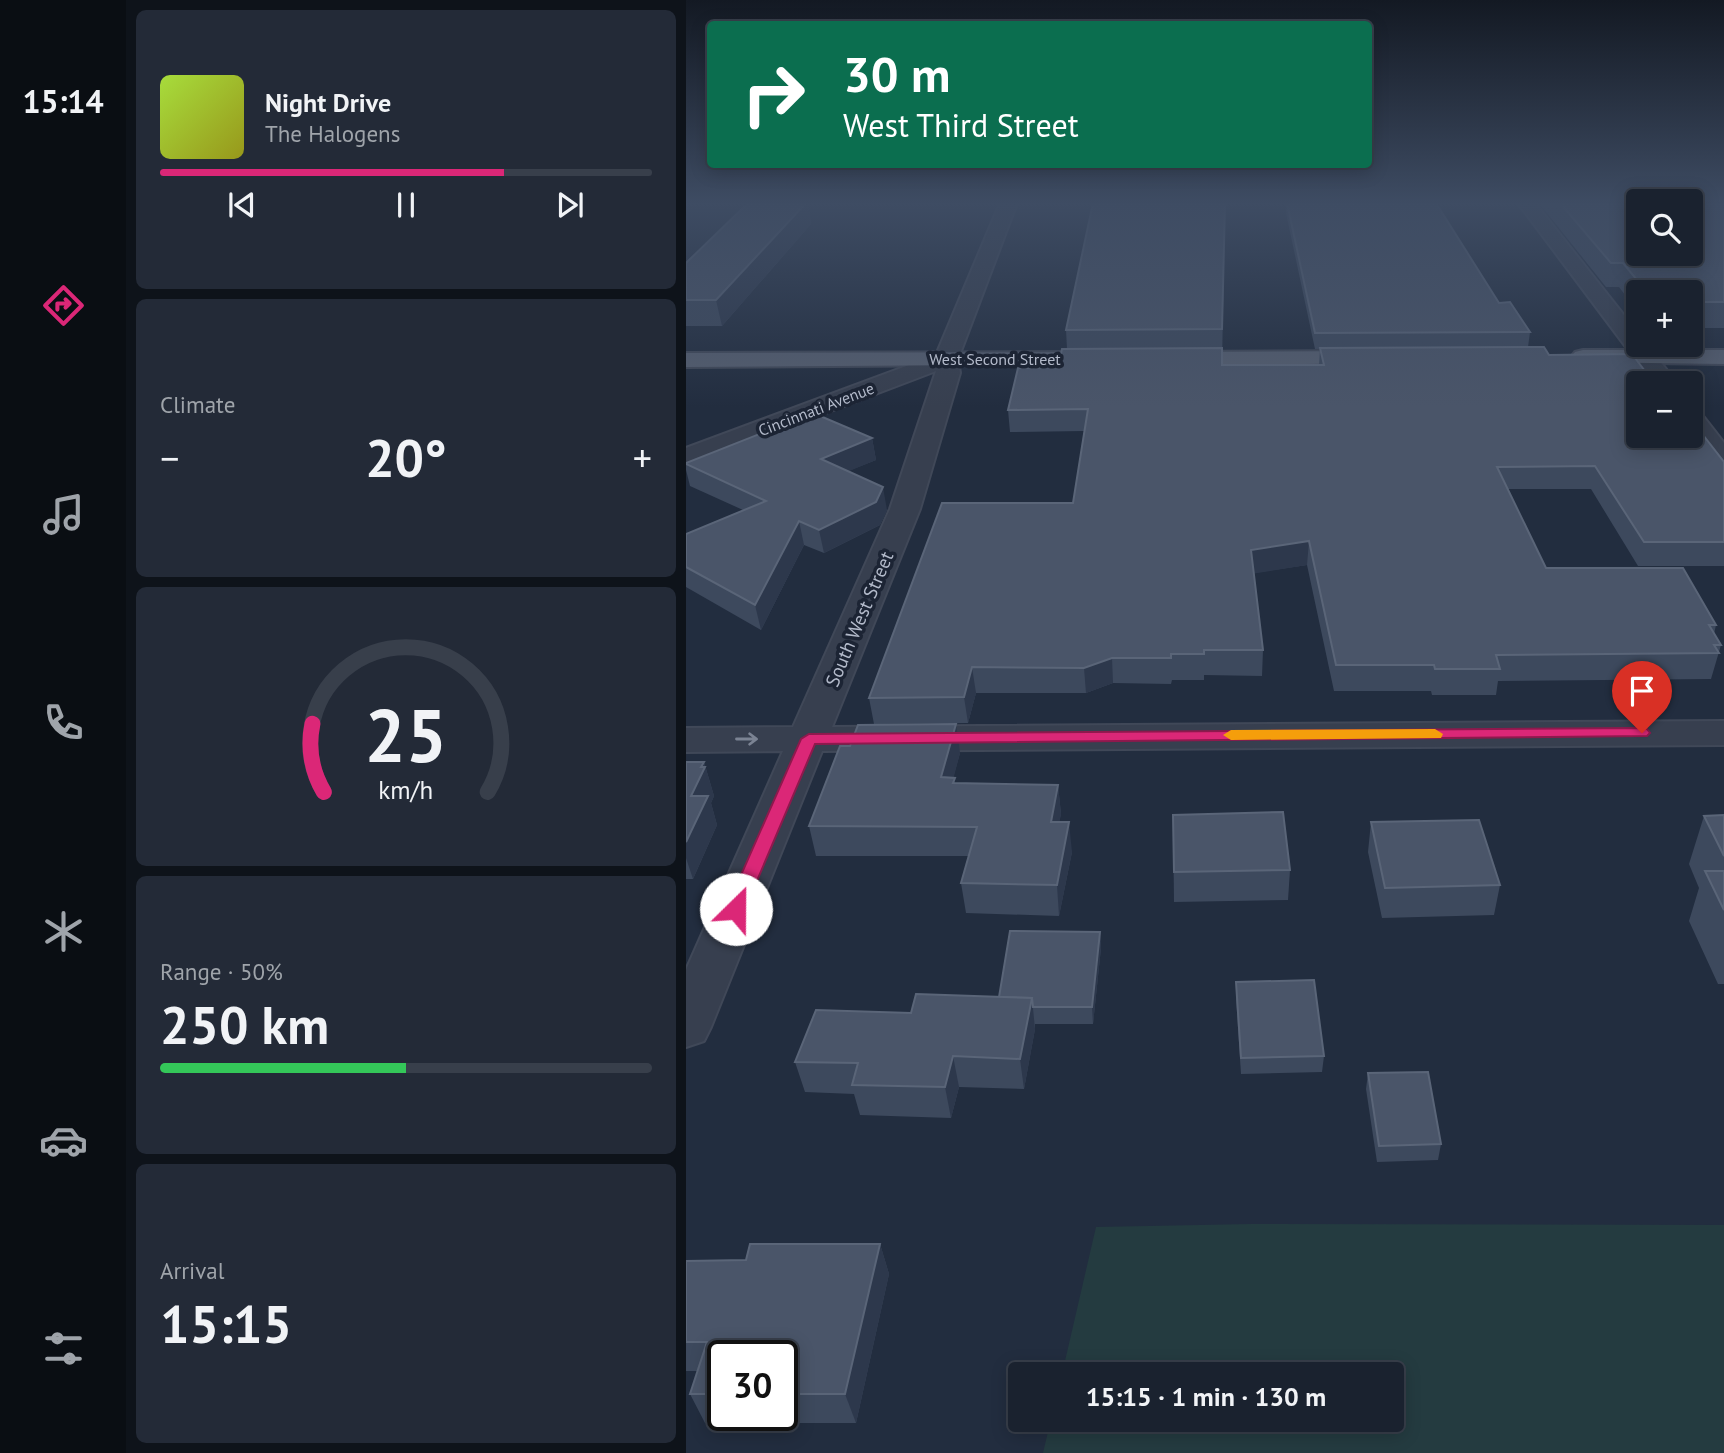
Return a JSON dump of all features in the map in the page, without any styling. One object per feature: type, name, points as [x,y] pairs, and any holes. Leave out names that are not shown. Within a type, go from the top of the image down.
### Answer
[{"type":"main road","points":[[1562,357],[1626,357]]},
{"type":"main road","points":[[1703,357],[1724,357]]},
{"type":"main road","name":"West Second Street","points":[[686,360],[1394,358]]},
{"type":"street","name":"South West Street","points":[[686,1027],[905,509],[946,381],[946,359],[982,271]]},
{"type":"street","points":[[1578,271],[1626,332]]},
{"type":"street","points":[[1645,357],[1656,371]]},
{"type":"street","name":"Cincinnati Avenue","points":[[686,458],[946,359]]},
{"type":"street","points":[[1703,434],[1724,461]]},
{"type":"street","points":[[686,740],[1724,733]]},
{"type":"green space","points":[[1251,1224],[1724,1225],[1724,1453],[1043,1453],[1048,1432],[1404,1432],[1404,1362],[1065,1362],[1096,1227]]},
{"type":"building","points":[[686,271],[743,271],[716,300],[686,300]]},
{"type":"building","points":[[1079,271],[1223,271],[1222,329],[1066,330]]},
{"type":"building","points":[[1302,271],[1479,271],[1499,303],[1510,302],[1530,332],[1315,333]]},
{"type":"building","points":[[1629,271],[1724,271],[1724,302],[1703,302],[1703,280],[1637,280]]},
{"type":"building","points":[[1544,347],[1549,355],[1626,354],[1626,357],[1634,357],[1645,371],[1626,371],[1626,448],[1703,448],[1703,435],[1724,462],[1724,542],[1644,542],[1595,466],[1497,467],[1546,568],[1683,568],[1716,625],[1709,625],[1721,645],[1714,645],[1719,653],[1496,655],[1500,669],[1435,669],[1434,665],[1336,665],[1309,541],[1251,550],[1263,650],[1204,650],[1204,654],[1171,654],[1171,658],[1112,658],[1084,668],[972,667],[964,697],[869,698],[942,503],[1073,503],[1088,409],[1008,410],[1018,368],[1058,367],[1062,349],[1222,348],[1222,365],[1324,365],[1320,348]]},
{"type":"building","points":[[813,413],[872,438],[821,459],[883,487],[876,502],[819,530],[799,521],[755,605],[686,567],[686,534],[766,501],[686,463]]},
{"type":"building","points":[[956,724],[941,777],[955,778],[953,783],[1058,785],[1051,822],[1069,822],[1057,885],[961,883],[977,827],[809,826],[840,746],[850,746],[858,725]]},
{"type":"building","points":[[686,762],[704,762],[701,767],[705,767],[691,796],[708,796],[686,842]]},
{"type":"building","points":[[1283,812],[1290,870],[1174,872],[1173,815]]},
{"type":"building","points":[[1724,815],[1724,856],[1704,816]]},
{"type":"building","points":[[1479,820],[1500,885],[1385,888],[1371,822]]},
{"type":"building","points":[[1705,871],[1724,871],[1724,910]]},
{"type":"building","points":[[1010,931],[1100,932],[1092,1007],[1033,1007],[1032,998],[999,997]]},
{"type":"building","points":[[1314,980],[1324,1056],[1241,1058],[1236,982]]},
{"type":"building","points":[[916,994],[1032,998],[1020,1059],[953,1056],[945,1087],[852,1085],[858,1063],[795,1062],[816,1010],[911,1013]]},
{"type":"building","points":[[1428,1072],[1441,1144],[1379,1146],[1368,1073]]},
{"type":"building","points":[[750,1244],[880,1244],[845,1394],[798,1394],[798,1340],[686,1342],[686,1261],[746,1260]]},
{"type":"building","points":[[707,1342],[707,1394],[690,1394]]},
{"type":"slow traffic","points":[[1231,735],[1435,734]]},
{"type":"route","points":[[736,909],[809,739],[1642,733]]}]
